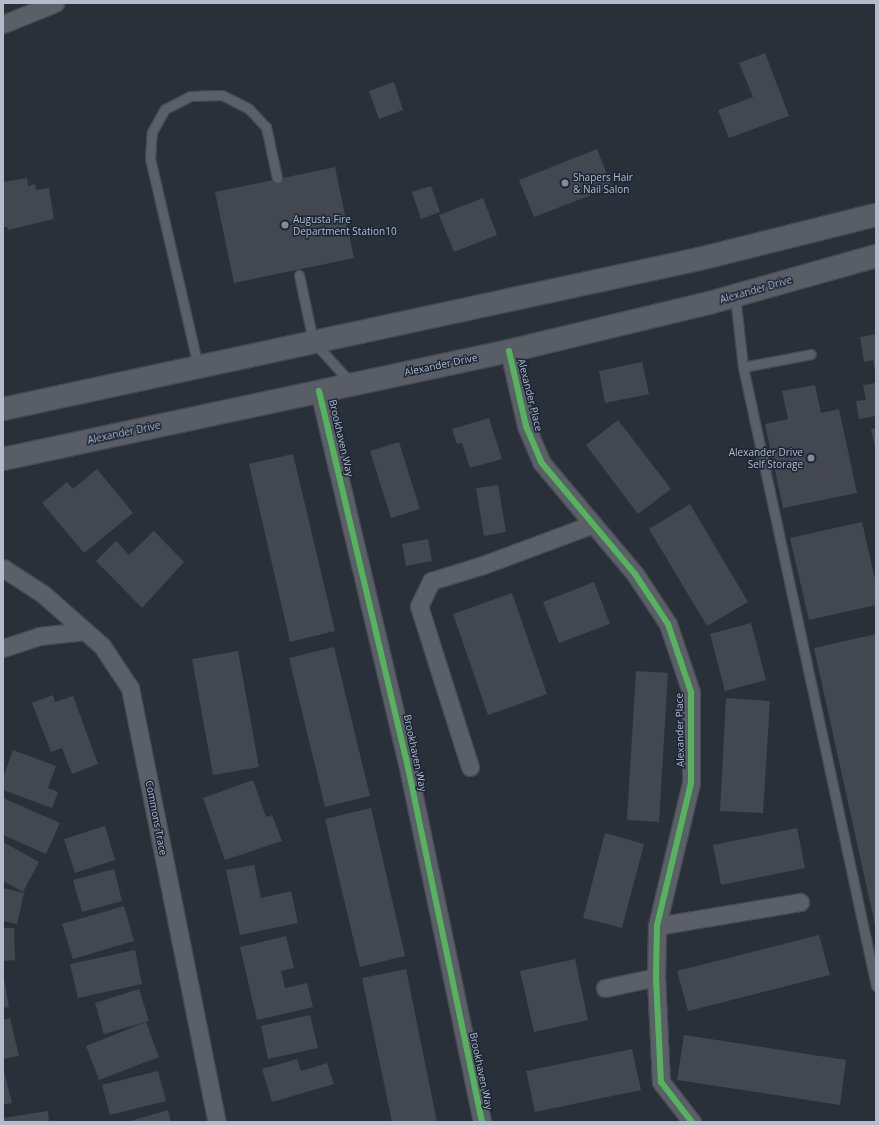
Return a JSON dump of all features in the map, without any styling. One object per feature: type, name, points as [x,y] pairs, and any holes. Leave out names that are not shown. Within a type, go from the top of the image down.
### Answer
[{"type":"main road","points":[[3,409],[698,259],[876,214]]},
{"type":"main road","name":"Alexander Drive","points":[[3,459],[509,351],[735,296],[876,256]]},
{"type":"street","points":[[3,24],[54,3]]},
{"type":"street","name":"Alexander Place","points":[[509,351],[526,426],[541,462],[635,574],[668,624],[691,692],[691,783],[657,926],[656,977],[660,1082],[690,1122]]},
{"type":"street","name":"Brookhaven Way","points":[[319,391],[406,758],[482,1122]]},
{"type":"street","points":[[470,767],[419,606],[431,581],[483,565],[593,524]]},
{"type":"street","name":"Commons Trace","points":[[3,568],[43,594],[102,646],[130,688],[217,1122]]},
{"type":"street","points":[[3,648],[39,636],[85,631]]},
{"type":"street","points":[[657,926],[800,902]]},
{"type":"street","points":[[604,988],[656,977]]},
{"type":"lane","points":[[198,366],[150,158],[152,132],[165,109],[190,96],[222,95],[249,109],[266,127],[277,178]]},
{"type":"lane","points":[[299,275],[313,341],[352,384]]},
{"type":"lane","points":[[735,296],[743,367],[876,986]]},
{"type":"lane","points":[[743,367],[811,354]]},
{"type":"building","points":[[765,53],[789,116],[729,138],[718,110],[753,97],[739,63]]},
{"type":"building","points":[[394,82],[403,110],[379,119],[369,91]]},
{"type":"building","name":"Shapers Hair & Nail Salon","points":[[597,149],[612,187],[534,217],[519,180]]},
{"type":"building","name":"Augusta Fire Department Station10","points":[[335,167],[354,258],[234,283],[215,192]]},
{"type":"building","points":[[27,178],[28,186],[35,184],[36,190],[49,188],[54,219],[8,230],[7,227],[3,227],[3,182]]},
{"type":"building","points":[[431,186],[440,212],[421,219],[412,192]]},
{"type":"building","points":[[483,198],[497,235],[454,252],[439,215]]},
{"type":"building","points":[[876,334],[875,370],[873,360],[864,362],[860,337]]},
{"type":"building","points":[[642,362],[649,394],[605,403],[599,371]]},
{"type":"building","points":[[876,383],[876,416],[859,419],[856,401],[866,400],[863,385]]},
{"type":"building","name":"Alexander Drive Self Storage","points":[[815,385],[821,413],[839,409],[857,493],[783,508],[765,424],[788,419],[782,391]]},
{"type":"building","points":[[489,418],[502,459],[470,468],[462,443],[457,444],[452,429]]},
{"type":"building","points":[[618,420],[671,489],[638,514],[586,445]]},
{"type":"building","points":[[876,428],[876,446],[875,446],[871,429]]},
{"type":"building","points":[[399,442],[420,509],[391,518],[370,451]]},
{"type":"building","points":[[293,454],[335,631],[290,642],[249,464]]},
{"type":"building","points":[[97,469],[133,513],[84,553],[42,503],[67,482],[73,489]]},
{"type":"building","points":[[498,485],[506,532],[484,536],[476,488]]},
{"type":"building","points":[[690,504],[748,602],[707,626],[649,529]]},
{"type":"building","points":[[862,522],[876,584],[876,605],[809,620],[790,538]]},
{"type":"building","points":[[154,531],[184,562],[142,608],[96,561],[116,541],[129,555]]},
{"type":"building","points":[[428,539],[432,561],[406,566],[402,544]]},
{"type":"building","points":[[594,582],[610,624],[559,643],[543,602]]},
{"type":"building","points":[[512,593],[547,694],[488,715],[453,614]]},
{"type":"building","points":[[751,623],[766,680],[725,691],[710,634]]},
{"type":"building","points":[[876,634],[876,925],[875,925],[814,648]]},
{"type":"building","points":[[334,647],[370,796],[325,807],[289,658]]},
{"type":"building","points":[[238,651],[259,767],[213,775],[192,659]]},
{"type":"building","points":[[636,671],[668,673],[659,822],[627,820]]},
{"type":"building","points":[[53,695],[55,702],[73,696],[98,764],[72,774],[62,748],[51,752],[32,703]]},
{"type":"building","points":[[726,698],[770,701],[763,813],[720,811]]},
{"type":"building","points":[[13,750],[56,766],[48,788],[58,792],[52,808],[3,790],[3,778]]},
{"type":"building","points":[[253,780],[266,817],[272,815],[282,841],[225,860],[203,798]]},
{"type":"building","points":[[3,798],[60,823],[46,854],[3,835]]},
{"type":"building","points":[[371,808],[405,956],[360,967],[325,819]]},
{"type":"building","points":[[105,826],[115,860],[75,873],[64,839]]},
{"type":"building","points":[[797,828],[805,868],[721,885],[713,845]]},
{"type":"building","points":[[605,833],[644,844],[622,928],[583,918]]},
{"type":"building","points":[[3,842],[39,862],[23,892],[3,881]]},
{"type":"building","points":[[254,865],[261,898],[291,891],[298,923],[240,935],[226,870]]},
{"type":"building","points":[[114,869],[122,901],[82,912],[73,880]]},
{"type":"building","points":[[3,888],[24,893],[17,924],[3,921]]},
{"type":"building","points":[[124,906],[134,941],[73,959],[62,924]]},
{"type":"building","points":[[3,928],[14,928],[15,960],[3,961]]},
{"type":"building","points":[[819,935],[830,975],[688,1011],[677,971]]},
{"type":"building","points":[[286,936],[294,968],[281,971],[285,988],[307,983],[313,1007],[257,1020],[240,947]]},
{"type":"building","points":[[135,950],[142,984],[78,998],[70,964]]},
{"type":"building","points":[[575,959],[588,1020],[534,1032],[520,971]]},
{"type":"building","points":[[406,969],[437,1122],[392,1122],[362,978]]},
{"type":"building","points":[[3,973],[9,1007],[3,1008]]},
{"type":"building","points":[[139,989],[149,1021],[104,1034],[95,1003]]},
{"type":"building","points":[[310,1015],[318,1048],[268,1059],[261,1026]]},
{"type":"building","points":[[10,1018],[19,1056],[3,1059],[3,1020]]},
{"type":"building","points":[[146,1022],[159,1057],[99,1080],[86,1046]]},
{"type":"building","points":[[684,1035],[846,1060],[840,1105],[677,1080]]},
{"type":"building","points":[[632,1049],[641,1090],[535,1112],[526,1071]]},
{"type":"building","points":[[297,1059],[301,1071],[327,1063],[334,1084],[272,1102],[262,1069]]},
{"type":"building","points":[[3,1068],[12,1103],[3,1105]]},
{"type":"building","points":[[158,1071],[166,1101],[110,1115],[102,1085]]},
{"type":"building","points":[[168,1110],[171,1122],[127,1122]]},
{"type":"building","points":[[48,1111],[49,1122],[3,1122],[3,1118]]},
{"type":"cycle path","points":[[509,351],[526,426],[541,462],[635,574],[668,624],[691,692],[691,783],[657,926],[656,977],[661,1082],[692,1122]]},
{"type":"cycle path","points":[[319,391],[406,758],[482,1122]]},
{"type":"place","name":"Shapers Hair & Nail Salon","points":[[565,183]]},
{"type":"place","name":"Augusta Fire Department Station10","points":[[285,225]]},
{"type":"place","name":"Alexander Drive Self Storage","points":[[811,458]]}]
